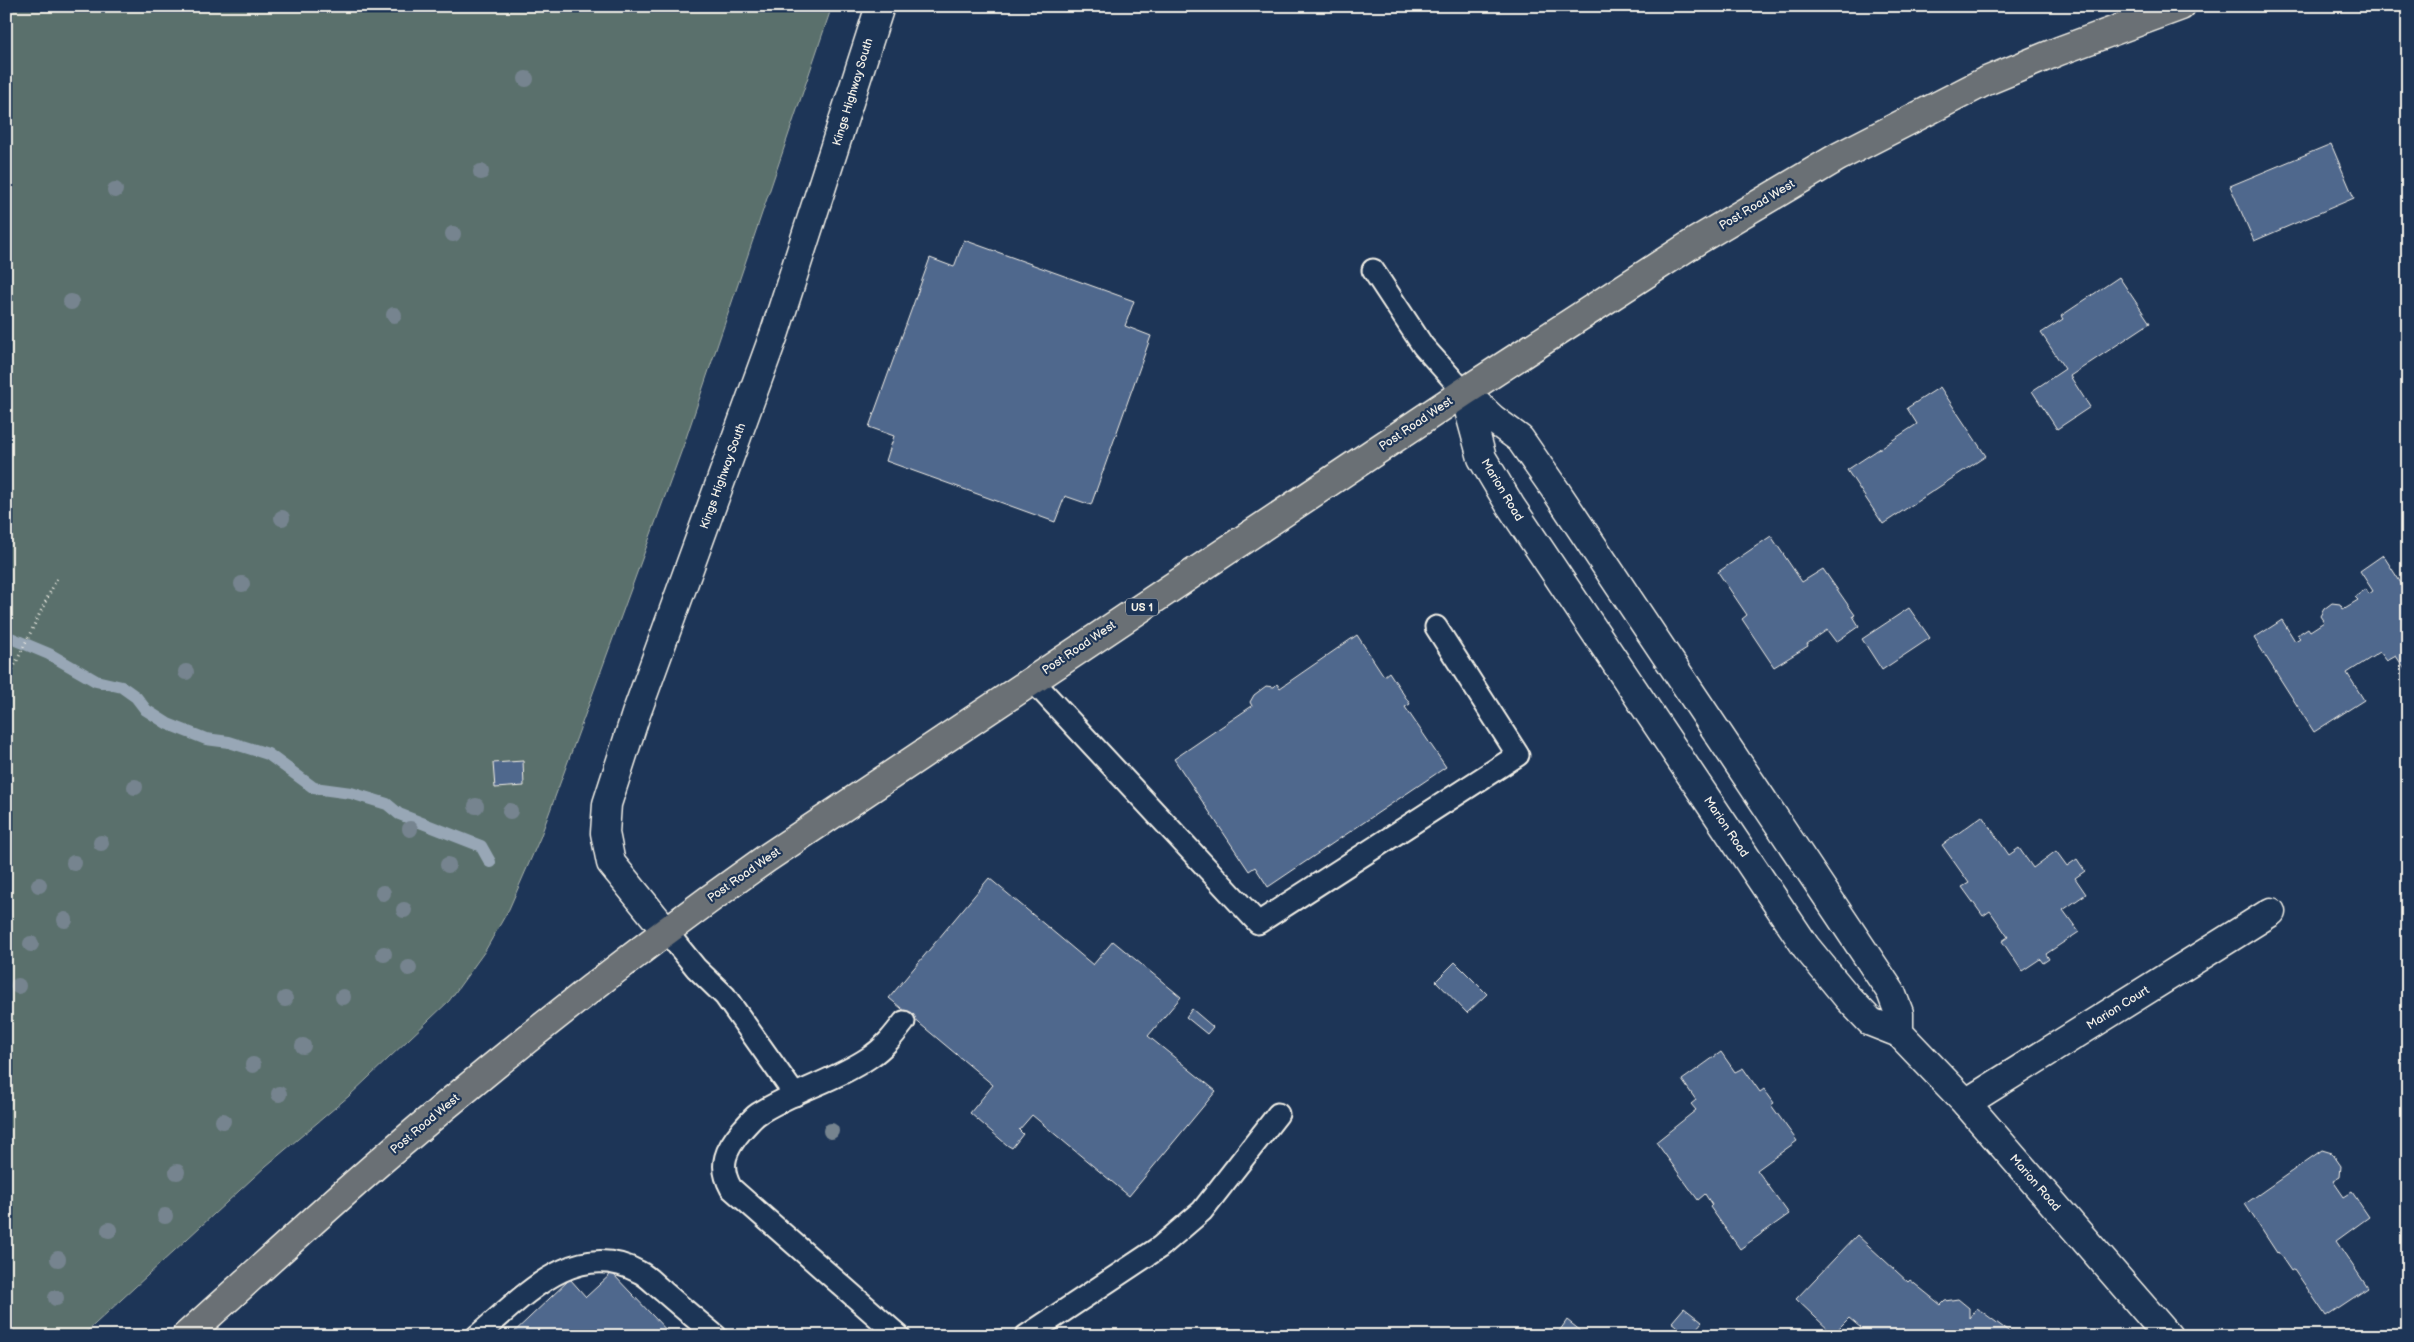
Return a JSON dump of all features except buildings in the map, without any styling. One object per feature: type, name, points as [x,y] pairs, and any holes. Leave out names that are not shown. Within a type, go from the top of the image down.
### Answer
[{"type":"main road","name":"Post Road West","points":[[186,1336],[375,1166],[457,1097],[666,931],[767,858],[1032,680],[1464,392],[1698,240],[1892,128],[1984,82],[2058,51],[2181,6]]},
{"type":"street","name":"Kings Highway South","points":[[666,931],[611,864],[605,833],[607,804],[636,714],[775,332],[880,6]]},
{"type":"street","points":[[1464,392],[1493,419],[1520,439],[1554,488],[1890,992],[1899,1013],[1899,1033]]},
{"type":"street","name":"Marion Road","points":[[1464,392],[1482,458],[1510,505],[1806,947],[1848,998],[1872,1022],[1899,1033],[1966,1103],[2168,1336]]},
{"type":"street","name":"Marion Court","points":[[1966,1103],[2271,912]]},
{"type":"lane","points":[[1373,270],[1423,346],[1464,392]]},
{"type":"lane","points":[[1032,680],[1258,923],[1518,755],[1436,626]]},
{"type":"lane","points":[[666,931],[696,968],[725,996],[795,1095]]},
{"type":"lane","points":[[899,1336],[731,1188],[725,1177],[725,1154],[730,1143],[756,1114],[870,1058],[887,1044],[904,1022]]},
{"type":"lane","points":[[1026,1336],[1160,1247],[1202,1211],[1278,1114]]},
{"type":"lane","points":[[477,1336],[536,1286],[567,1266],[595,1261],[618,1264],[640,1272],[716,1336]]},
{"type":"path","points":[[6,683],[30,630],[57,578]]},
{"type":"green space","points":[[6,6],[832,6],[684,444],[540,838],[509,909],[485,951],[449,1001],[349,1096],[266,1166],[82,1336],[6,1336]]},
{"type":"waterway","points":[[6,636],[49,654],[96,681],[122,687],[136,697],[146,710],[168,724],[206,739],[229,742],[268,754],[314,788],[351,793],[387,804],[399,814],[481,846],[490,862]]}]
